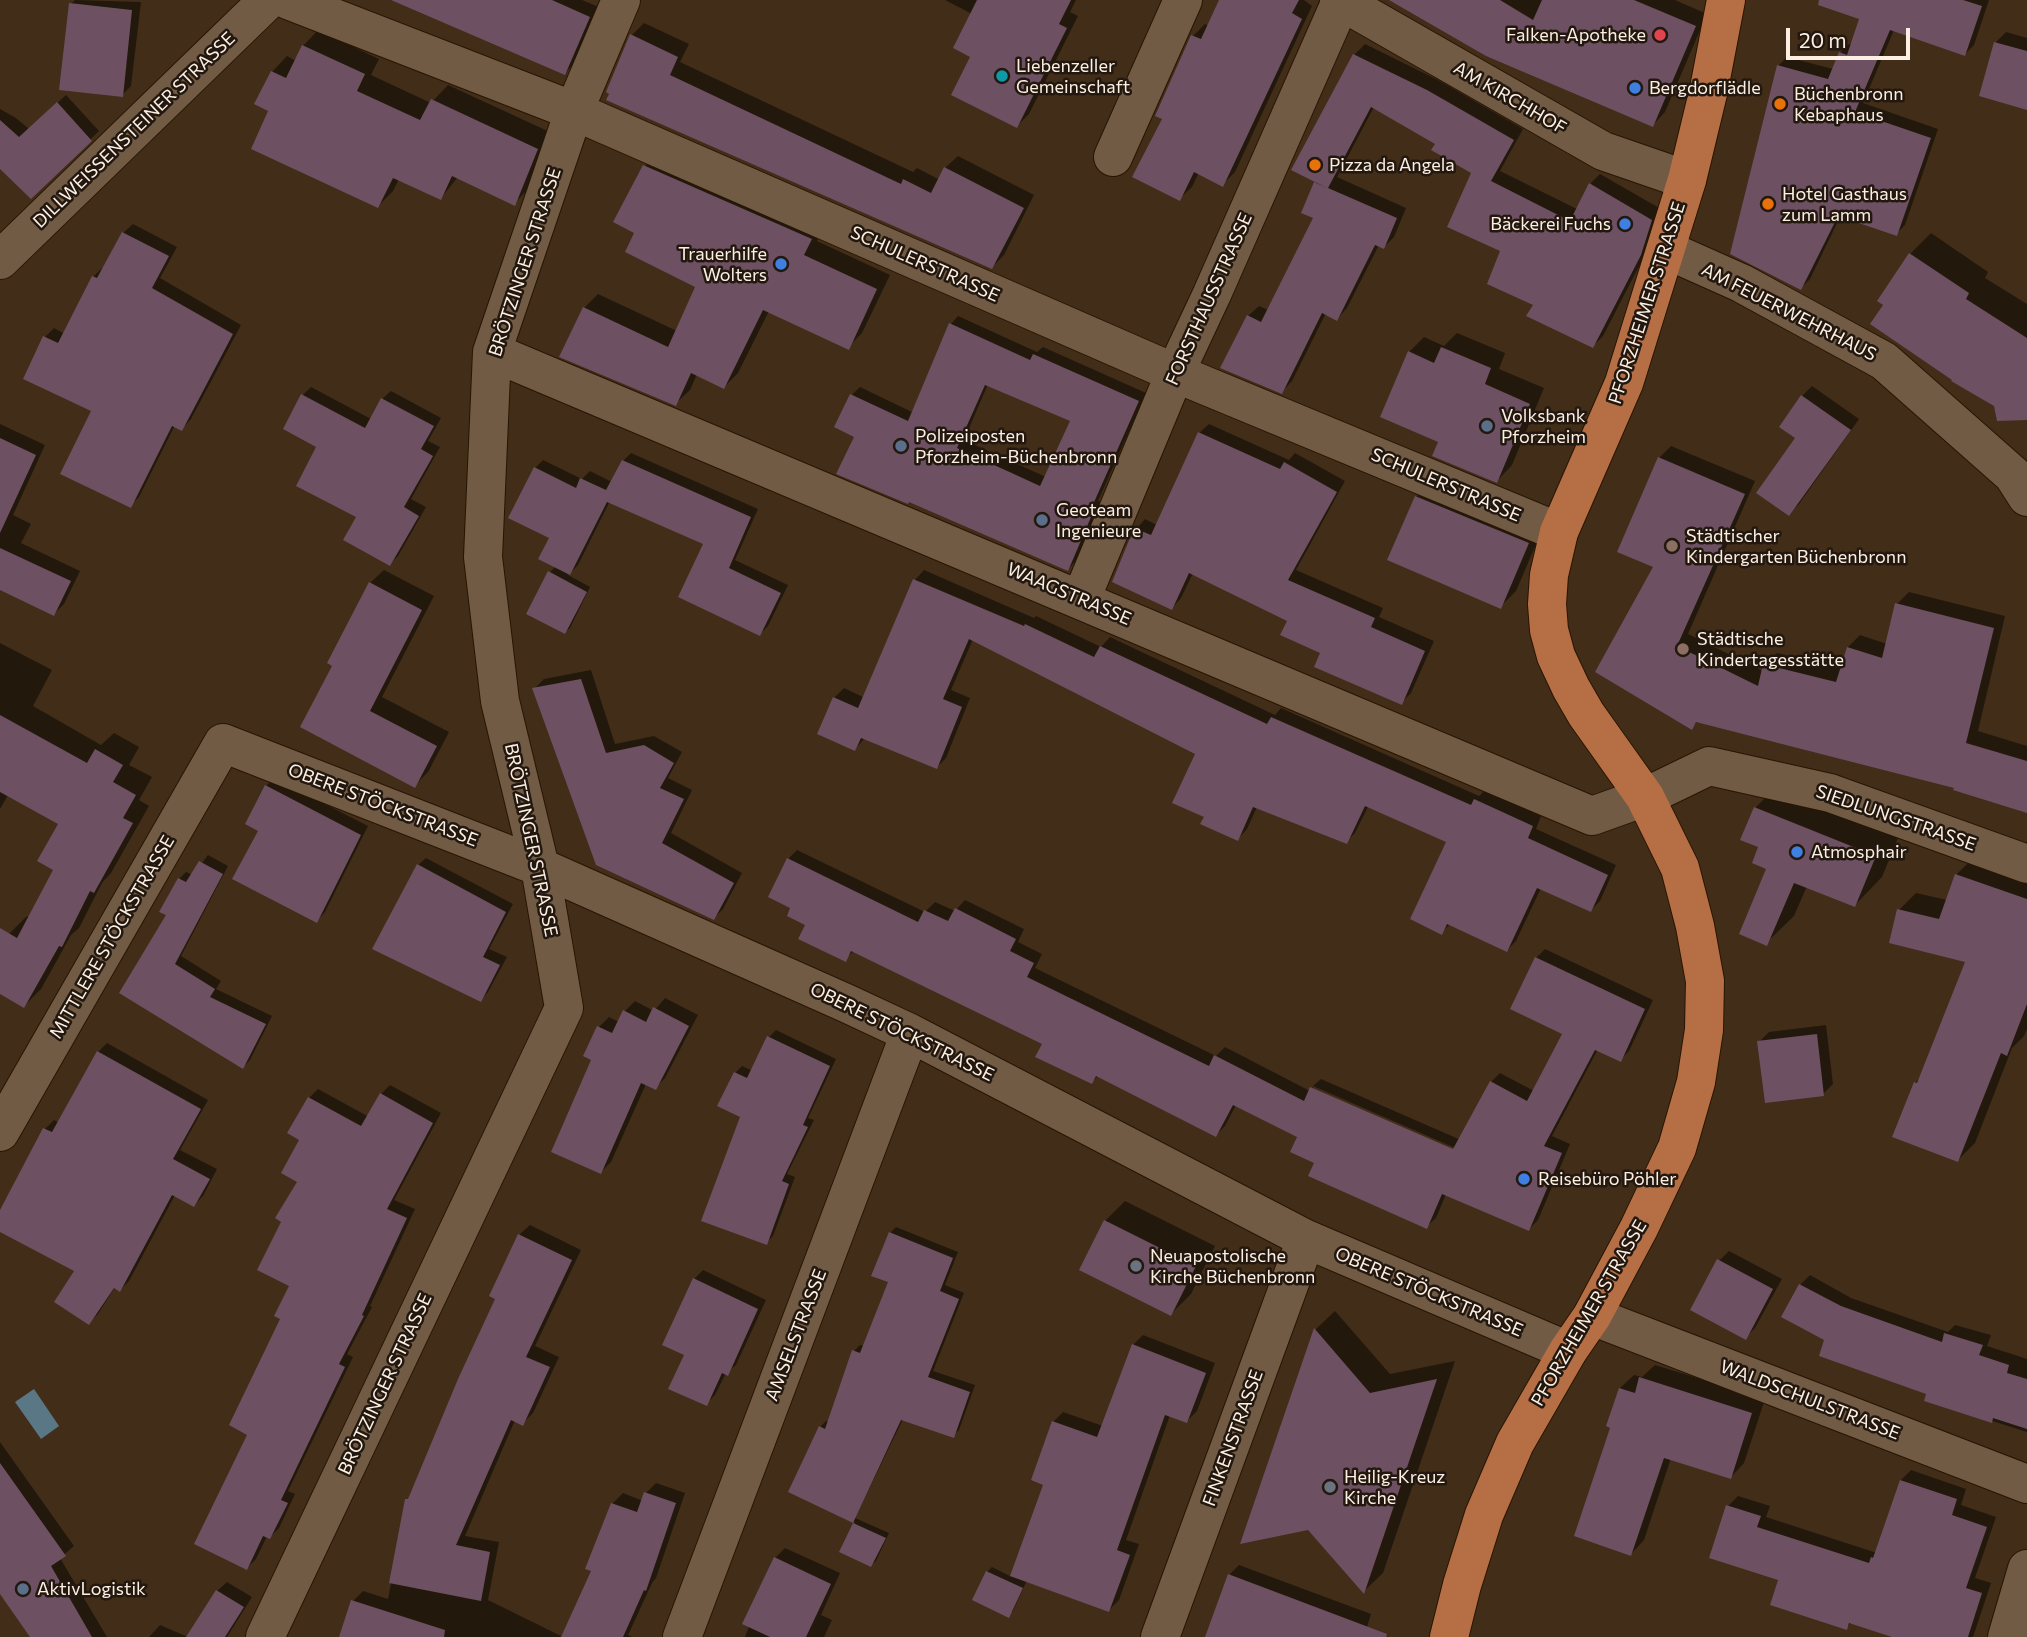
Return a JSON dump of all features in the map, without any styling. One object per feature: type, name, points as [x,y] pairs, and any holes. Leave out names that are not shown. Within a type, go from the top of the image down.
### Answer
[{"type":"main road","name":"PFORZHEIMER STRASSE","points":[[1449,1637],[1484,1515],[1515,1443],[1568,1351],[1592,1316],[1639,1228],[1677,1148],[1696,1082],[1704,1030],[1705,981],[1695,926],[1680,868],[1645,797],[1586,714],[1556,656],[1549,630],[1547,604],[1549,575],[1559,532],[1624,383],[1688,180],[1726,0]]},
{"type":"street","name":"DILLWEISSENSTEINER STRASSE","points":[[0,260],[268,0]]},
{"type":"street","name":"SCHULERSTRASSE","points":[[288,0],[574,111],[1175,373],[1559,532]]},
{"type":"street","name":"BRÖTZINGER STRASSE","points":[[265,1637],[564,1008],[540,867],[499,701],[483,557],[492,352],[574,111],[621,0]]},
{"type":"street","points":[[1113,157],[1183,0]]},
{"type":"street","name":"AM KIRCHHOF","points":[[1340,0],[1603,151],[1688,180]]},
{"type":"street","name":"FORSTHAUSSTRASSE","points":[[1081,598],[1175,373],[1201,293],[1340,0]]},
{"type":"street","name":"AM FEUERWEHRHAUS","points":[[1667,250],[1741,283],[1884,360],[2022,479]]},
{"type":"street","name":"WAAGSTRASSE","points":[[492,352],[1081,598],[1592,816],[1645,797]]},
{"type":"street","name":"OBERE STÖCKSTRASSE","points":[[223,743],[540,867],[910,1033],[1306,1239],[1568,1351]]},
{"type":"street","name":"MITTLERE STÖCKSTRASSE","points":[[0,1132],[223,743]]},
{"type":"street","name":"SIEDLUNGSTRASSE","points":[[1645,797],[1709,766],[1830,793],[2027,864]]},
{"type":"street","name":"AMSELSTRASSE","points":[[682,1637],[910,1033]]},
{"type":"street","name":"FINKENSTRASSE","points":[[1160,1637],[1306,1239]]},
{"type":"street","name":"WALDSCHULSTRASSE","points":[[1592,1316],[2027,1484]]},
{"type":"street","points":[[2007,1637],[2027,1569]]},
{"type":"water","points":[[34,1389],[59,1426],[41,1439],[15,1402]]},
{"type":"building","points":[[391,0],[552,0],[590,17],[565,75]]},
{"type":"building","name":"Liebenzeller Gemeinschaft","points":[[977,0],[1071,0],[1059,24],[1067,28],[1017,128],[951,95],[970,57],[953,48]]},
{"type":"building","points":[[1219,0],[1299,0],[1292,13],[1302,19],[1223,187],[1194,172],[1180,201],[1132,177],[1162,119],[1155,116],[1191,35],[1201,39]]},
{"type":"building","points":[[1389,0],[1500,0],[1533,20],[1542,0],[1634,0],[1696,26],[1653,127],[1486,56]]},
{"type":"building","points":[[1819,0],[1963,0],[1982,6],[1965,56],[1890,30],[1855,112],[1931,138],[1897,236],[1838,216],[1801,290],[1730,254],[1777,65],[1828,79],[1839,52],[1847,55],[1859,19],[1818,5]]},
{"type":"building","points":[[69,3],[132,10],[123,97],[59,90]]},
{"type":"building","points":[[630,34],[678,57],[670,75],[901,184],[903,179],[931,193],[944,167],[1024,208],[992,269],[606,100],[609,94],[606,92]]},
{"type":"building","points":[[1994,42],[2027,51],[2027,110],[1979,96]]},
{"type":"building","points":[[302,45],[365,74],[357,91],[420,120],[431,99],[538,149],[515,206],[452,176],[441,200],[393,178],[378,208],[251,149],[268,111],[254,104],[271,71],[286,78]]},
{"type":"building","points":[[1353,54],[1427,90],[1514,140],[1491,181],[1570,221],[1589,183],[1652,220],[1641,255],[1593,348],[1526,316],[1533,305],[1487,284],[1500,251],[1447,227],[1471,173],[1431,150],[1435,144],[1371,107],[1328,188],[1397,218],[1384,249],[1375,245],[1337,321],[1322,313],[1282,394],[1220,368],[1247,315],[1261,322],[1313,218],[1301,213],[1314,182],[1327,188],[1291,170]]},
{"type":"building","points":[[57,102],[92,141],[31,199],[0,169],[0,120],[19,137]]},
{"type":"building","points":[[643,165],[812,239],[804,255],[877,289],[849,350],[763,310],[724,389],[691,373],[676,406],[559,357],[583,307],[668,347],[695,287],[625,252],[634,233],[613,222]]},
{"type":"building","points":[[122,232],[169,256],[152,288],[233,334],[182,431],[172,426],[131,508],[60,474],[91,411],[23,379],[43,336],[58,343],[92,276],[97,278]]},
{"type":"building","points":[[1909,253],[1969,293],[1966,299],[2027,338],[2027,420],[1997,421],[1994,406],[1951,381],[1870,324],[1883,305],[1877,301]]},
{"type":"building","points":[[949,323],[1030,360],[1033,354],[1139,401],[1091,509],[1094,510],[1068,571],[909,502],[908,504],[836,474],[854,437],[834,427],[850,394],[908,421]],"holes":[[[985,385],[1070,421],[1040,486],[957,448]]]},
{"type":"building","points":[[1441,347],[1491,368],[1485,384],[1530,404],[1497,483],[1432,456],[1438,442],[1380,417],[1408,351],[1434,363]]},
{"type":"building","points":[[301,394],[365,428],[381,398],[434,426],[421,449],[433,456],[404,507],[419,516],[390,566],[343,540],[356,517],[296,486],[316,447],[283,429]]},
{"type":"building","points":[[1801,395],[1851,430],[1789,516],[1756,493],[1795,438],[1779,427]]},
{"type":"building","points":[[1198,432],[1280,469],[1284,462],[1337,492],[1288,580],[1375,618],[1371,627],[1425,651],[1402,705],[1314,667],[1320,653],[1280,635],[1287,621],[1189,573],[1172,610],[1112,582],[1134,528],[1151,535]]},
{"type":"building","points":[[0,438],[36,455],[0,533]]},
{"type":"building","points":[[1658,457],[1745,494],[1677,646],[1758,686],[1763,664],[1836,682],[1847,647],[1882,658],[1895,603],[1994,628],[1966,743],[2027,761],[2027,813],[1953,790],[1954,788],[1696,722],[1692,730],[1595,672],[1653,567],[1617,552]]},
{"type":"building","points":[[622,460],[751,517],[729,568],[781,593],[760,636],[678,597],[703,544],[607,502],[570,575],[538,559],[549,538],[508,518],[534,467],[576,488],[580,478],[606,490]]},
{"type":"building","points":[[1415,496],[1529,543],[1501,609],[1387,560]]},
{"type":"building","points":[[0,548],[71,581],[54,616],[0,590]]},
{"type":"building","points":[[548,571],[587,592],[565,634],[526,614]]},
{"type":"building","points":[[913,579],[1024,626],[1025,624],[1094,657],[1100,646],[1267,724],[1271,717],[1471,805],[1474,799],[1533,826],[1528,838],[1608,875],[1591,912],[1537,888],[1507,952],[1447,924],[1442,935],[1410,919],[1446,842],[1365,806],[1347,844],[1253,807],[1238,841],[1200,824],[1204,817],[1172,803],[1195,754],[969,639],[943,699],[962,707],[937,769],[861,738],[855,751],[817,734],[833,697],[858,708]]},
{"type":"building","points":[[369,582],[422,610],[370,711],[437,746],[415,788],[300,727],[332,666],[327,663]]},
{"type":"building","points":[[581,679],[606,753],[644,745],[674,763],[660,788],[684,799],[662,843],[734,883],[714,920],[596,865],[532,688]]},
{"type":"building","points":[[0,715],[87,763],[95,749],[123,765],[113,782],[136,795],[123,818],[133,823],[94,893],[90,891],[62,947],[59,946],[24,1008],[0,994],[0,928],[17,938],[53,870],[37,861],[58,824],[0,792]]},
{"type":"building","points":[[265,785],[361,835],[317,923],[232,879],[258,831],[245,824]]},
{"type":"building","points":[[1754,807],[1876,856],[1855,907],[1794,883],[1767,946],[1739,934],[1766,869],[1752,863],[1758,847],[1740,840]]},
{"type":"building","points":[[787,858],[918,922],[924,910],[948,921],[955,908],[1016,939],[1010,951],[1034,963],[1027,977],[1209,1066],[1214,1055],[1304,1101],[1310,1087],[1453,1149],[1490,1081],[1527,1101],[1562,1034],[1510,1009],[1535,957],[1645,1009],[1621,1062],[1595,1050],[1544,1146],[1562,1153],[1529,1231],[1442,1194],[1427,1229],[1308,1176],[1314,1163],[1290,1152],[1297,1137],[1233,1105],[1216,1137],[1096,1076],[1092,1084],[1035,1057],[1042,1044],[851,951],[846,962],[798,939],[805,925],[787,916],[790,908],[768,897]]},
{"type":"building","points":[[199,861],[223,874],[175,964],[215,989],[210,997],[266,1024],[243,1069],[119,993],[166,915],[159,912],[178,878],[186,882]]},
{"type":"building","points":[[417,864],[506,912],[483,957],[500,965],[481,1002],[372,949]]},
{"type":"building","points":[[1955,874],[2027,899],[2027,1004],[2007,1056],[2001,1053],[1958,1162],[1892,1137],[1914,1082],[1917,1083],[1965,962],[1889,943],[1897,909],[1939,919]]},
{"type":"building","points":[[653,1007],[689,1026],[656,1090],[641,1083],[601,1174],[551,1152],[591,1060],[583,1056],[597,1026],[612,1033],[623,1010],[646,1022]]},
{"type":"building","points":[[1817,1034],[1824,1096],[1765,1103],[1757,1041]]},
{"type":"building","points":[[767,1036],[830,1066],[803,1125],[808,1127],[782,1181],[789,1184],[767,1245],[701,1221],[740,1117],[717,1106],[734,1072],[747,1078]]},
{"type":"building","points":[[97,1051],[201,1109],[173,1159],[210,1179],[194,1207],[172,1195],[120,1292],[114,1288],[89,1325],[54,1302],[74,1271],[0,1232],[0,1210],[43,1128],[52,1132]]},
{"type":"building","points":[[380,1093],[433,1123],[387,1209],[407,1218],[362,1315],[364,1316],[339,1364],[345,1367],[281,1500],[288,1503],[270,1539],[263,1536],[247,1570],[194,1544],[247,1435],[229,1425],[280,1319],[274,1316],[289,1286],[257,1270],[281,1222],[275,1218],[297,1182],[281,1173],[299,1140],[287,1133],[308,1097],[361,1126]]},
{"type":"building","points":[[1104,1220],[1196,1266],[1171,1316],[1079,1270]]},
{"type":"building","points":[[889,1232],[953,1258],[940,1291],[959,1299],[928,1377],[970,1392],[954,1438],[901,1420],[853,1523],[788,1492],[819,1426],[825,1429],[852,1350],[860,1353],[888,1282],[871,1276]]},
{"type":"building","points":[[518,1234],[572,1260],[526,1357],[550,1367],[523,1426],[511,1420],[456,1545],[490,1552],[481,1601],[389,1583],[405,1499],[408,1499],[495,1299],[489,1296]]},
{"type":"building","points":[[1717,1259],[1773,1289],[1746,1340],[1690,1310]]},
{"type":"building","points":[[693,1278],[758,1309],[728,1376],[722,1373],[707,1406],[668,1389],[684,1355],[662,1345]]},
{"type":"building","points":[[1799,1284],[1841,1306],[1942,1342],[1944,1333],[1983,1345],[1979,1355],[2009,1365],[2007,1373],[2027,1379],[2027,1429],[1993,1418],[1992,1423],[1924,1401],[1926,1394],[1819,1356],[1824,1340],[1781,1317]]},
{"type":"building","name":"Heilig-Kreuz Kirche","points":[[1314,1328],[1370,1393],[1437,1379],[1364,1594],[1308,1530],[1240,1544]]},
{"type":"building","points":[[1132,1344],[1206,1373],[1187,1423],[1165,1415],[1117,1550],[1130,1555],[1109,1612],[1010,1576],[1043,1485],[1031,1480],[1052,1421],[1097,1437]]},
{"type":"building","points":[[1639,1377],[1752,1413],[1731,1479],[1664,1458],[1631,1556],[1574,1536],[1610,1428],[1606,1426],[1619,1388],[1635,1393]]},
{"type":"building","points":[[0,1463],[66,1556],[51,1566],[92,1637],[30,1637],[0,1594]]},
{"type":"building","points":[[1900,1480],[1957,1499],[1952,1515],[1987,1527],[1966,1588],[1982,1593],[1968,1637],[1892,1637],[1849,1623],[1847,1630],[1770,1605],[1778,1580],[1709,1558],[1726,1505],[1761,1516],[1757,1527],[1869,1563]]},
{"type":"building","points":[[644,1492],[676,1503],[646,1591],[644,1590],[623,1637],[561,1637],[591,1571],[585,1569],[611,1503],[637,1512]]},
{"type":"building","points":[[853,1523],[886,1538],[871,1567],[839,1552]]},
{"type":"building","points":[[774,1557],[831,1584],[806,1637],[770,1637],[742,1624]]},
{"type":"building","points":[[986,1571],[1023,1588],[1009,1618],[972,1600]]},
{"type":"building","points":[[1228,1574],[1387,1634],[1386,1637],[1205,1637]]},
{"type":"building","points":[[216,1590],[244,1607],[225,1637],[186,1637]]},
{"type":"building","points":[[351,1600],[445,1630],[444,1637],[339,1637]]},
{"type":"place","name":"Falken-Apotheke","points":[[1660,35]]},
{"type":"place","name":"Liebenzeller Gemeinschaft","points":[[1002,76]]},
{"type":"place","name":"Bergdorflädle","points":[[1635,88]]},
{"type":"place","name":"Büchenbronn Kebaphaus","points":[[1780,104]]},
{"type":"place","name":"Pizza da Angela","points":[[1315,165]]},
{"type":"place","name":"Hotel Gasthaus zum Lamm","points":[[1768,204]]},
{"type":"place","name":"Bäckerei Fuchs","points":[[1625,224]]},
{"type":"place","name":"Trauerhilfe Wolters","points":[[781,264]]},
{"type":"place","name":"Volksbank Pforzheim","points":[[1487,426]]},
{"type":"place","name":"Polizeiposten Pforzheim-Büchenbronn","points":[[901,446]]},
{"type":"place","name":"Geoteam Ingenieure","points":[[1042,520]]},
{"type":"place","name":"Städtischer Kindergarten Büchenbronn","points":[[1672,546]]},
{"type":"place","name":"Städtische Kindertagesstätte","points":[[1683,649]]},
{"type":"place","name":"Atmosphair","points":[[1797,852]]},
{"type":"place","name":"Reisebüro Pöhler","points":[[1524,1179]]},
{"type":"place","name":"Neuapostolische Kirche Büchenbronn","points":[[1136,1266]]},
{"type":"place","name":"Heilig-Kreuz Kirche","points":[[1330,1487]]},
{"type":"place","name":"AktivLogistik","points":[[23,1589]]}]
